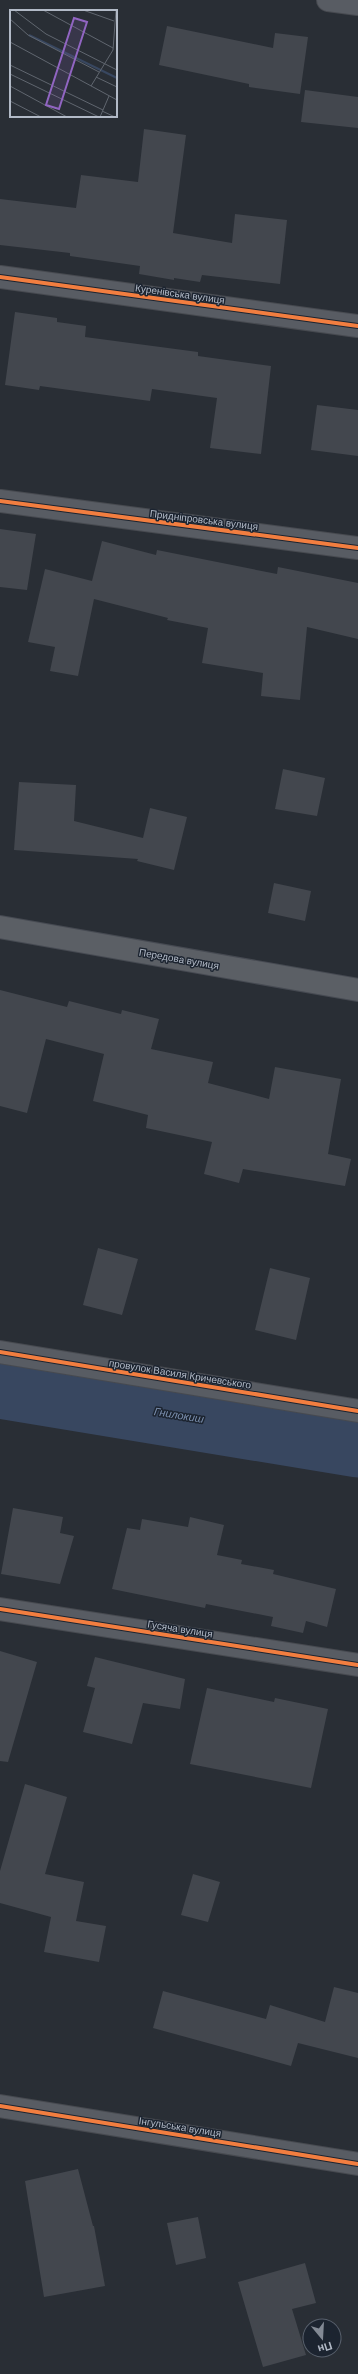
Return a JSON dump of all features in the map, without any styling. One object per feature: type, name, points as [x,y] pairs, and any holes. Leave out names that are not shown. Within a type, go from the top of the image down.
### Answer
[{"type":"main road","name":"Передова вулиця","points":[[0,927],[358,990]]},
{"type":"street","points":[[328,0],[358,4]]},
{"type":"street","name":"Куренівська вулиця","points":[[0,278],[358,326]]},
{"type":"street","name":"Придніпровська вулиця","points":[[0,501],[358,548]]},
{"type":"street","name":"провулок Василя Кричевського","points":[[0,1352],[358,1411]]},
{"type":"street","name":"Гусяча вулиця","points":[[0,1609],[358,1665]]},
{"type":"street","name":"Інгульська вулиця","points":[[0,2106],[358,2164]]},
{"type":"building","points":[[167,26],[273,48],[275,33],[308,37],[300,94],[249,87],[249,84],[159,65]]},
{"type":"building","points":[[305,90],[358,97],[358,128],[301,122]]},
{"type":"building","points":[[144,129],[186,135],[173,233],[232,243],[235,214],[287,220],[280,284],[202,275],[200,282],[174,278],[174,280],[139,274],[140,266],[70,256],[70,253],[0,245],[0,199],[76,208],[81,175],[138,182]]},
{"type":"building","points":[[15,312],[57,318],[57,322],[86,326],[85,337],[198,352],[198,356],[271,366],[261,454],[210,448],[217,398],[152,389],[150,401],[40,386],[39,390],[5,385]]},
{"type":"building","points":[[317,405],[358,410],[358,456],[311,450]]},
{"type":"building","points":[[0,529],[36,534],[27,590],[0,587]]},
{"type":"building","points":[[102,541],[156,555],[157,550],[277,574],[278,567],[358,583],[358,639],[307,627],[300,700],[261,696],[263,673],[202,663],[208,628],[167,620],[168,618],[94,599],[78,676],[50,671],[55,647],[28,642],[45,569],[92,581]]},
{"type":"building","points":[[283,769],[325,778],[317,816],[275,809]]},
{"type":"building","points":[[19,782],[76,785],[74,821],[143,838],[150,808],[187,817],[174,870],[137,861],[138,859],[14,850]]},
{"type":"building","points":[[274,883],[311,891],[305,921],[268,913]]},
{"type":"building","points":[[0,990],[67,1007],[69,1001],[121,1014],[122,1010],[159,1019],[151,1049],[213,1062],[208,1083],[269,1099],[275,1067],[341,1079],[328,1154],[351,1159],[345,1186],[243,1169],[239,1183],[204,1174],[212,1142],[146,1128],[148,1115],[93,1101],[104,1054],[46,1039],[27,1113],[0,1106]]},
{"type":"building","points":[[98,1248],[138,1259],[122,1315],[83,1305]]},
{"type":"building","points":[[270,1268],[310,1278],[296,1340],[255,1330]]},
{"type":"building","points":[[13,1508],[63,1517],[60,1533],[74,1536],[60,1584],[1,1574]]},
{"type":"building","points":[[190,1517],[224,1525],[217,1555],[242,1560],[241,1564],[274,1570],[273,1574],[336,1589],[327,1627],[306,1621],[303,1633],[271,1626],[273,1617],[206,1604],[205,1608],[112,1589],[127,1528],[140,1530],[142,1519],[188,1527]]},
{"type":"building","points":[[0,1651],[37,1662],[8,1762],[0,1761]]},
{"type":"building","points":[[95,1657],[185,1679],[180,1709],[143,1703],[132,1744],[83,1732],[95,1688],[87,1686]]},
{"type":"building","points":[[207,1688],[274,1702],[275,1698],[328,1709],[311,1788],[190,1764]]},
{"type":"building","points":[[25,1784],[67,1797],[45,1874],[84,1882],[76,1921],[106,1926],[99,1962],[44,1952],[51,1917],[0,1903],[0,1871]]},
{"type":"building","points":[[193,1874],[220,1882],[208,1922],[181,1915]]},
{"type":"building","points":[[334,1987],[358,1993],[358,2058],[298,2043],[291,2066],[153,2028],[163,1991],[266,2019],[270,2005],[325,2022]]},
{"type":"building","points":[[78,2169],[94,2226],[105,2286],[44,2297],[25,2181]]},
{"type":"building","points":[[198,2217],[206,2258],[176,2265],[167,2223]]},
{"type":"building","points":[[305,2263],[316,2303],[292,2309],[302,2342],[302,2356],[263,2367],[238,2282]]},
{"type":"waterway","name":"Гнилокиш","points":[[0,1385],[358,1444]]},
{"type":"cycle path","points":[[0,277],[358,326]]},
{"type":"cycle path","points":[[0,501],[358,548]]},
{"type":"cycle path","points":[[0,1352],[358,1411]]},
{"type":"cycle path","points":[[0,1609],[358,1665]]},
{"type":"cycle path","points":[[0,2106],[358,2164]]}]
